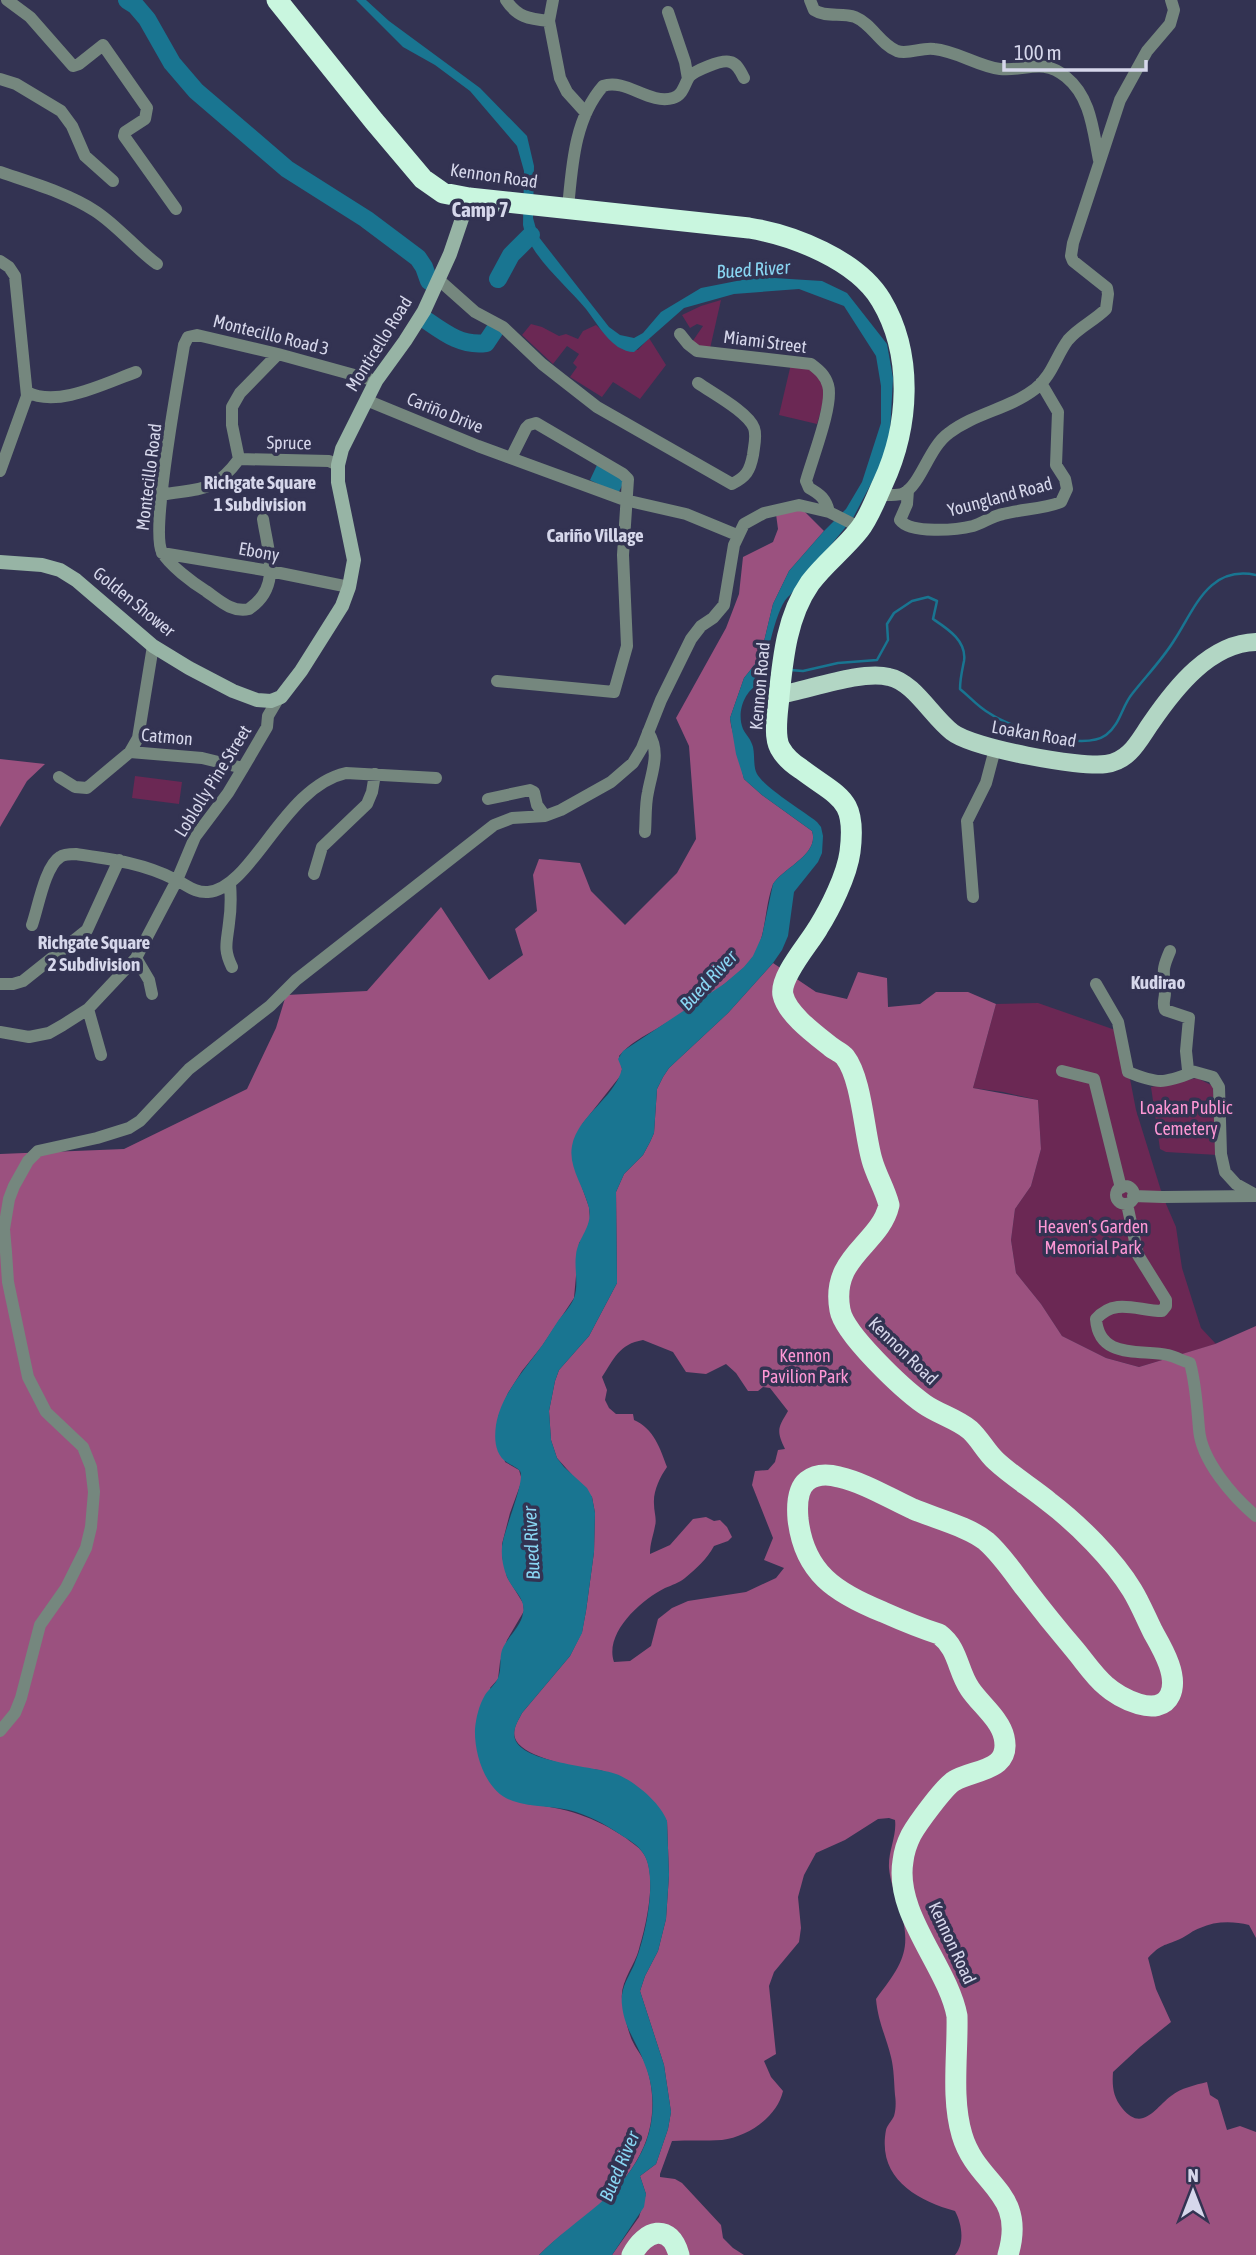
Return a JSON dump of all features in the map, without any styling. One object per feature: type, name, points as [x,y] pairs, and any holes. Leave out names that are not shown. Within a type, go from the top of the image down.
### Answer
[{"type":"highway","name":"Kennon Road","points":[[277,0],[423,179],[443,193],[480,200],[724,225],[773,232],[791,238],[841,262],[862,278],[881,299],[899,348],[904,374],[902,421],[891,465],[877,495],[857,526],[810,583],[797,607],[788,630],[777,731],[779,747],[792,762],[835,792],[847,804],[852,818],[850,855],[839,884],[819,927],[783,981],[783,996],[796,1017],[845,1058],[856,1082],[872,1161],[889,1205],[883,1221],[852,1256],[844,1272],[839,1300],[843,1322],[851,1334],[910,1393],[936,1412],[965,1426],[995,1461],[1052,1503],[1108,1558],[1132,1590],[1172,1676],[1170,1695],[1165,1702],[1156,1706],[1131,1702],[1118,1696],[1104,1685],[995,1550],[975,1534],[838,1476],[817,1476],[803,1486],[798,1508],[800,1532],[807,1555],[818,1572],[833,1588],[853,1599],[939,1634],[950,1642],[968,1686],[994,1719],[1005,1739],[999,1762],[952,1782],[943,1793],[912,1833],[902,1868],[910,1907],[927,1950],[955,2003],[957,2108],[960,2126],[970,2155],[1007,2202],[1012,2223],[1008,2255]]},
{"type":"highway","points":[[632,2255],[639,2242],[657,2232],[666,2234],[679,2255]]},
{"type":"main road","name":"Monticello Road","points":[[278,699],[300,671],[342,606],[349,587],[354,560],[340,502],[338,465],[342,449],[376,381],[418,321],[439,280],[461,225],[480,200]]},
{"type":"main road","name":"Golden Shower","points":[[0,562],[42,565],[60,570],[76,580],[153,646],[200,674],[233,691],[261,701],[278,699]]},
{"type":"main road","name":"Loakan Road","points":[[782,677],[890,677],[908,687],[962,740],[995,749],[1092,765],[1107,764],[1122,760],[1136,747],[1174,692],[1216,653],[1229,646],[1256,642]]},
{"type":"street","points":[[6,0],[30,17],[73,66],[103,45],[147,108],[145,118],[125,132],[124,136],[176,209]]},
{"type":"street","points":[[506,0],[526,18],[549,21]]},
{"type":"street","points":[[553,0],[549,21],[563,85],[586,113]]},
{"type":"street","points":[[810,0],[814,10],[819,13],[857,18],[898,51],[927,48],[942,50],[1002,69],[1048,67],[1066,77],[1087,106],[1100,160]]},
{"type":"street","points":[[1100,160],[1120,100],[1147,51],[1170,24],[1173,2]]},
{"type":"street","points":[[668,12],[688,79]]},
{"type":"street","points":[[565,208],[577,142],[586,113],[600,90],[608,84],[667,99],[679,95],[688,79],[697,71],[726,61],[733,63],[744,78]]},
{"type":"street","points":[[0,79],[16,85],[61,111],[72,126],[85,156],[113,181]]},
{"type":"street","name":"Youngland Road","points":[[1041,383],[1058,412],[1056,465],[1065,479],[1067,489],[1061,502],[1002,514],[976,525],[959,528],[918,528],[903,525],[900,520],[907,504],[908,490],[934,448],[947,434],[958,426],[1016,401],[1041,383],[1052,370],[1070,338],[1108,305],[1107,288],[1077,266],[1071,256],[1100,160]]},
{"type":"street","points":[[0,172],[46,188],[94,211],[121,232],[137,250],[157,264]]},
{"type":"street","points":[[0,261],[9,267],[15,276],[27,392],[27,399],[0,471]]},
{"type":"street","points":[[439,280],[475,312],[503,327],[542,364],[597,407],[732,484],[745,478],[750,467],[755,442],[753,427],[736,409],[698,383]]},
{"type":"street","name":"Miami Street","points":[[680,334],[697,351],[811,364],[823,374],[830,394],[806,481],[808,488],[821,495],[833,514]]},
{"type":"street","name":"Montecillo Road 3","points":[[197,335],[376,381]]},
{"type":"street","name":"Montecillo Road","points":[[197,335],[188,337],[184,345],[157,530],[162,552],[195,584],[238,610],[252,607],[265,592],[271,580],[270,571]]},
{"type":"street","points":[[161,495],[214,485],[227,476],[239,459],[232,425],[232,407],[240,393],[278,354]]},
{"type":"street","points":[[27,392],[38,397],[56,398],[136,372]]},
{"type":"street","name":"Cariño Drive","points":[[366,400],[625,500],[686,514],[737,536]]},
{"type":"street","points":[[497,681],[614,692],[627,646],[623,555],[628,479],[536,424],[528,425],[511,458]]},
{"type":"street","name":"Spruce","points":[[239,459],[330,461],[338,465]]},
{"type":"street","points":[[877,495],[897,495],[908,490]]},
{"type":"street","points":[[0,1731],[15,1713],[21,1698],[40,1625],[66,1588],[86,1548],[94,1492],[91,1468],[83,1447],[46,1412],[28,1377],[8,1282],[4,1229],[9,1199],[20,1173],[38,1151],[97,1138],[129,1128],[140,1121],[189,1069],[270,1006],[296,980],[476,838],[503,820],[545,816],[572,805],[623,774],[642,748],[691,639],[724,605],[737,536],[744,524],[791,506],[806,506],[833,514],[857,526]]},
{"type":"street","points":[[263,519],[270,571]]},
{"type":"street","name":"Ebony","points":[[162,552],[349,587]]},
{"type":"street","points":[[60,777],[75,787],[87,788],[130,752],[141,730],[153,646]]},
{"type":"street","name":"Loblolly Pine Street","points":[[0,1032],[29,1037],[49,1033],[88,1009],[136,958],[177,880],[195,837],[228,793],[267,727],[268,716],[278,699]]},
{"type":"street","points":[[645,832],[648,793],[656,759],[655,748],[648,732]]},
{"type":"street","points":[[973,897],[967,821],[986,783],[995,749]]},
{"type":"street","name":"Catmon","points":[[130,752],[202,758],[243,768]]},
{"type":"street","points":[[32,925],[48,873],[60,857],[76,854],[119,860],[144,866],[177,880],[190,890],[211,892],[230,883],[242,872],[289,811],[315,787],[333,776],[346,773],[436,778]]},
{"type":"street","points":[[314,874],[322,847],[367,804],[372,792],[374,774]]},
{"type":"street","points":[[488,799],[530,790],[534,792],[537,805],[545,816]]},
{"type":"street","points":[[0,984],[23,981],[82,934],[93,919],[119,860]]},
{"type":"street","points":[[230,883],[229,923],[225,939],[226,954],[232,967]]},
{"type":"street","points":[[1170,951],[1162,970],[1165,992],[1163,1005],[1165,1010],[1189,1018],[1186,1051],[1188,1070],[1213,1077],[1217,1081],[1221,1154],[1225,1172],[1236,1184],[1256,1195]]},
{"type":"street","points":[[136,958],[149,980],[152,994]]},
{"type":"street","points":[[1096,984],[1118,1022],[1128,1072],[1155,1082],[1171,1081],[1193,1072]]},
{"type":"street","points":[[88,1009],[102,1055]]},
{"type":"street","points":[[1062,1071],[1094,1079],[1121,1188],[1129,1188],[1138,1255],[1166,1300],[1162,1311],[1116,1306],[1096,1319],[1097,1327],[1112,1348],[1169,1355],[1190,1363],[1198,1408],[1199,1432],[1212,1466],[1230,1491],[1256,1516]]},
{"type":"street","points":[[1130,1200],[1256,1195]]},
{"type":"green space","points":[[721,300],[709,353],[690,345],[703,326],[697,324],[690,328],[682,315]]},
{"type":"green space","points":[[531,324],[559,336],[566,334],[578,339],[583,331],[596,325],[618,346],[638,350],[649,338],[666,365],[640,399],[613,382],[602,397],[570,377],[577,367],[573,363],[579,354],[567,346],[553,364],[522,335]]},
{"type":"green space","points":[[791,364],[813,367],[819,372],[824,394],[817,424],[779,415]]},
{"type":"green space","points":[[784,510],[804,511],[824,531],[789,571],[773,604],[760,658],[744,678],[730,718],[744,779],[812,831],[811,847],[773,884],[758,949],[745,966],[709,995],[637,1040],[619,1056],[621,1075],[583,1123],[572,1148],[590,1219],[586,1234],[579,1243],[574,1298],[522,1371],[508,1393],[498,1417],[505,1462],[519,1470],[522,1480],[510,1513],[502,1544],[502,1556],[507,1577],[523,1603],[524,1611],[507,1640],[498,1679],[490,1688],[527,1804],[566,1811],[603,1824],[626,1838],[645,1856],[650,1889],[645,1928],[622,1993],[629,2031],[645,2063],[651,2083],[652,2116],[644,2146],[631,2170],[613,2192],[539,2255],[0,2255],[0,1154],[124,1149],[247,1089],[276,1028],[286,995],[367,991],[441,907],[489,980],[523,955],[515,929],[537,911],[533,875],[539,859],[580,863],[591,891],[625,925],[677,873],[696,839],[689,746],[676,718],[726,628],[739,594],[743,557],[773,542],[778,529],[776,514]]},
{"type":"green space","points":[[0,759],[45,764],[27,781],[0,827]]},
{"type":"green space","points":[[135,776],[182,782],[179,804],[132,798]]},
{"type":"green space","name":"Kennon Pavilion Park","points":[[773,963],[816,992],[847,999],[858,972],[887,978],[888,1007],[920,1004],[936,992],[968,992],[996,1004],[973,1088],[1038,1100],[1041,1149],[1031,1186],[1015,1209],[1011,1240],[1016,1273],[1062,1336],[1106,1358],[1139,1367],[1215,1344],[1256,1326],[1256,1938],[1249,1925],[1218,1923],[1197,1929],[1152,1953],[1148,1958],[1156,1989],[1171,2022],[1113,2072],[1113,2082],[1115,2095],[1122,2108],[1129,2115],[1142,2118],[1154,2112],[1179,2091],[1207,2082],[1210,2095],[1218,2100],[1227,2130],[1240,2126],[1256,2132],[1256,2255],[955,2255],[960,2245],[961,2233],[955,2211],[927,2200],[903,2184],[894,2174],[885,2147],[886,2130],[894,2116],[896,2100],[892,2062],[876,1999],[899,1965],[905,1945],[903,1920],[890,1873],[895,1820],[889,1818],[878,1819],[845,1840],[816,1853],[804,1875],[798,1897],[801,1928],[799,1942],[774,1972],[769,1986],[776,2054],[764,2061],[771,2077],[783,2091],[775,2109],[760,2124],[742,2135],[722,2140],[672,2141],[660,2174],[660,2177],[682,2183],[721,2225],[723,2238],[744,2255],[612,2255],[639,2217],[646,2194],[640,2176],[656,2164],[671,2112],[664,2065],[640,1991],[658,1951],[666,1919],[669,1875],[667,1821],[608,1773],[534,1754],[519,1744],[514,1731],[522,1713],[570,1656],[582,1632],[594,1552],[595,1513],[592,1497],[557,1458],[551,1440],[549,1411],[555,1381],[559,1370],[589,1336],[617,1283],[616,1192],[624,1174],[643,1155],[654,1133],[657,1089],[669,1068],[728,1013]],"holes":[[[643,1340],[673,1352],[686,1372],[706,1374],[726,1364],[748,1391],[770,1388],[788,1411],[779,1429],[785,1449],[778,1450],[775,1462],[768,1470],[755,1471],[752,1485],[773,1538],[764,1560],[784,1568],[776,1578],[746,1592],[688,1601],[672,1608],[658,1619],[651,1646],[630,1661],[614,1662],[614,1640],[619,1629],[636,1609],[656,1593],[683,1580],[701,1564],[714,1546],[732,1537],[720,1520],[714,1521],[706,1517],[693,1519],[670,1545],[650,1554],[656,1523],[655,1494],[667,1467],[647,1428],[634,1420],[633,1414],[616,1414],[609,1408],[605,1400],[607,1390],[602,1377],[618,1353],[635,1342]]]},
{"type":"green space","name":"Heaven's Garden Memorial Park","points":[[1038,1003],[1121,1032],[1136,1110],[1163,1197],[1176,1227],[1182,1268],[1201,1328],[1216,1344],[1139,1367],[1106,1358],[1062,1336],[1016,1273],[1011,1240],[1015,1209],[1031,1186],[1041,1149],[1038,1100],[973,1088],[996,1004]]},
{"type":"green space","name":"Loakan Public Cemetery","points":[[1197,1078],[1213,1086],[1218,1155],[1166,1152],[1160,1149],[1151,1087]]},
{"type":"water","name":"Bued River","points":[[356,0],[366,0],[389,21],[480,88],[527,136],[534,166],[533,218],[538,236],[609,327],[620,335],[634,338],[643,333],[661,312],[701,288],[757,277],[822,281],[847,293],[887,344],[893,378],[890,432],[883,461],[853,518],[785,601],[768,649],[761,683],[750,690],[741,709],[741,722],[753,747],[757,774],[776,793],[817,822],[823,836],[822,853],[794,892],[788,936],[773,963],[728,1013],[669,1068],[657,1089],[654,1133],[643,1155],[624,1174],[616,1192],[617,1283],[589,1336],[559,1370],[549,1411],[551,1440],[557,1458],[587,1488],[592,1497],[595,1513],[594,1552],[582,1633],[570,1656],[522,1713],[514,1736],[521,1747],[545,1759],[623,1777],[653,1800],[667,1821],[669,1875],[666,1919],[658,1951],[640,1991],[664,2065],[671,2112],[656,2164],[640,2176],[646,2194],[644,2207],[612,2255],[539,2255],[612,2192],[637,2161],[649,2133],[653,2104],[651,2084],[625,2021],[622,1994],[646,1925],[650,1877],[643,1853],[630,1841],[590,1817],[576,1812],[520,1803],[504,1797],[489,1781],[479,1761],[475,1739],[478,1712],[485,1695],[498,1678],[502,1650],[520,1623],[524,1608],[509,1581],[502,1560],[503,1540],[521,1476],[520,1471],[504,1460],[498,1451],[495,1442],[496,1425],[502,1404],[512,1386],[573,1301],[576,1255],[590,1215],[571,1154],[581,1125],[618,1080],[622,1069],[618,1059],[623,1051],[724,984],[744,967],[753,956],[762,936],[773,884],[811,847],[812,831],[744,779],[736,754],[730,718],[744,678],[760,658],[773,604],[789,571],[846,509],[862,482],[881,423],[881,386],[876,356],[844,306],[799,289],[734,294],[684,308],[634,352],[618,347],[549,269],[527,236],[523,225],[524,171],[517,146],[470,91],[435,65],[403,47]]},
{"type":"water","points":[[597,465],[625,479],[618,494],[590,480]]},
{"type":"waterway","points":[[127,0],[147,19],[172,63],[196,91],[287,169],[366,219],[418,258],[429,281]]},
{"type":"waterway","points":[[498,279],[511,255],[531,235]]},
{"type":"waterway","points":[[426,320],[447,334],[469,343],[486,343],[494,331]]},
{"type":"waterway","points":[[790,670],[803,671],[838,663],[877,660],[888,640],[887,624],[894,613],[912,601],[928,597],[937,601],[933,619],[955,636],[963,647],[960,689],[985,711],[1013,725],[1047,736],[1081,741],[1095,740],[1106,735],[1115,726],[1129,699],[1165,654],[1205,592],[1226,576],[1256,575]]},
{"type":"district","name":"Camp 7","points":[[480,210]]},
{"type":"district","name":"Richgate Square 1 Subdivision","points":[[260,493]]},
{"type":"district","name":"Cariño Village","points":[[595,535]]},
{"type":"district","name":"Richgate Square 2 Subdivision","points":[[94,953]]},
{"type":"district","name":"Kudirao","points":[[1158,982]]}]
